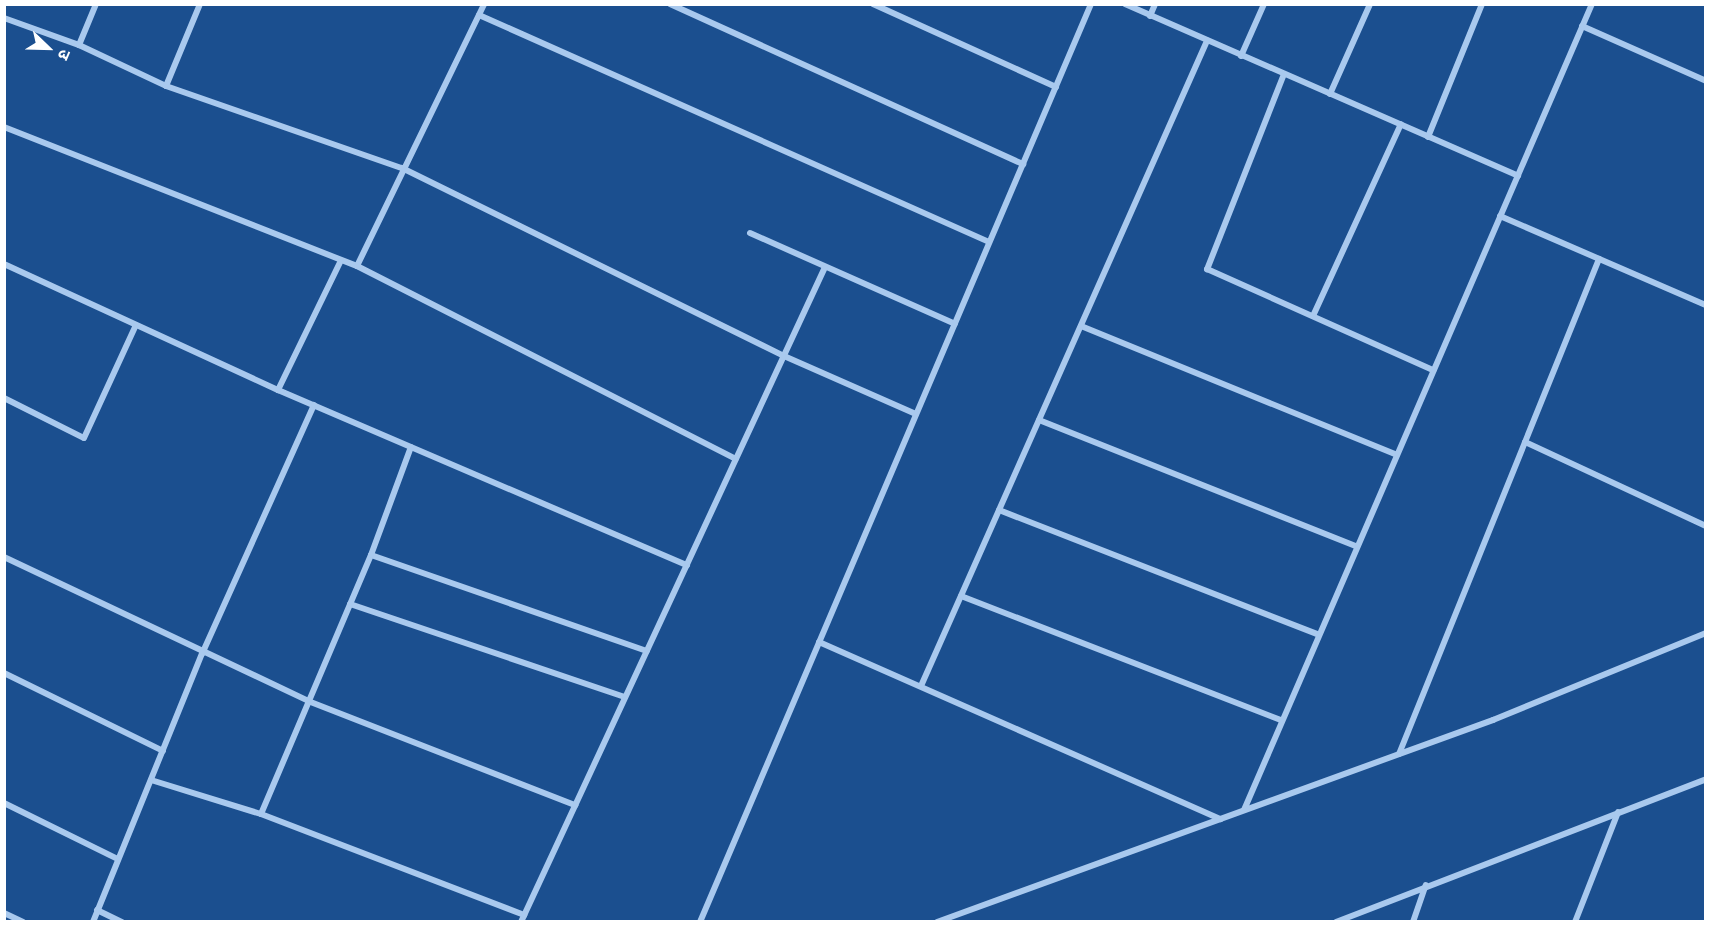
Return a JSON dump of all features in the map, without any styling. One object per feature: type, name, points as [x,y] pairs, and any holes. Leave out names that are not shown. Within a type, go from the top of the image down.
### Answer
[{"type":"street","points":[[79,45],[96,4]]},
{"type":"street","points":[[166,86],[200,4]]},
{"type":"street","points":[[357,266],[402,168],[484,4]]},
{"type":"street","points":[[670,4],[1023,164]]},
{"type":"street","points":[[873,4],[1056,87]]},
{"type":"street","points":[[700,921],[1091,4]]},
{"type":"street","points":[[1125,4],[1518,176]]},
{"type":"street","points":[[1150,16],[1155,4]]},
{"type":"street","points":[[1241,56],[1264,4]]},
{"type":"street","points":[[1330,94],[1370,4]]},
{"type":"street","points":[[1428,137],[1482,4]]},
{"type":"street","points":[[1244,810],[1317,634],[1592,4]]},
{"type":"street","points":[[479,15],[989,242]]},
{"type":"street","points":[[4,18],[79,45],[166,86],[402,168],[784,356],[916,414]]},
{"type":"street","points":[[1582,26],[1706,81]]},
{"type":"street","points":[[921,686],[1208,41]]},
{"type":"street","points":[[1284,74],[1208,269],[1433,370]]},
{"type":"street","points":[[1313,316],[1401,124]]},
{"type":"street","points":[[4,127],[357,266],[736,459]]},
{"type":"street","points":[[1500,216],[1706,305]]},
{"type":"street","points":[[750,232],[955,324]]},
{"type":"street","points":[[1399,754],[1599,259]]},
{"type":"street","points":[[278,390],[341,260]]},
{"type":"street","points":[[4,264],[278,390],[687,565]]},
{"type":"street","points":[[151,780],[261,814],[523,918],[825,267]]},
{"type":"street","points":[[4,398],[84,438],[136,325]]},
{"type":"street","points":[[1081,326],[1395,454]]},
{"type":"street","points":[[93,921],[202,654],[314,405]]},
{"type":"street","points":[[1039,420],[1355,546]]},
{"type":"street","points":[[1525,442],[1706,526]]},
{"type":"street","points":[[261,814],[371,555],[411,447]]},
{"type":"street","points":[[999,510],[1317,634]]},
{"type":"street","points":[[371,555],[647,651]]},
{"type":"street","points":[[4,557],[202,654],[308,701],[575,806]]},
{"type":"street","points":[[961,596],[1281,720]]},
{"type":"street","points":[[350,604],[625,697]]},
{"type":"street","points":[[937,921],[1399,754],[1706,633]]},
{"type":"street","points":[[819,642],[1221,819]]},
{"type":"street","points":[[4,673],[163,751]]},
{"type":"street","points":[[1336,921],[1706,778]]},
{"type":"street","points":[[4,803],[118,859]]},
{"type":"street","points":[[1575,921],[1618,812]]},
{"type":"street","points":[[1413,921],[1426,885]]},
{"type":"street","points":[[97,910],[122,921]]},
{"type":"street","points":[[4,913],[23,921]]}]
